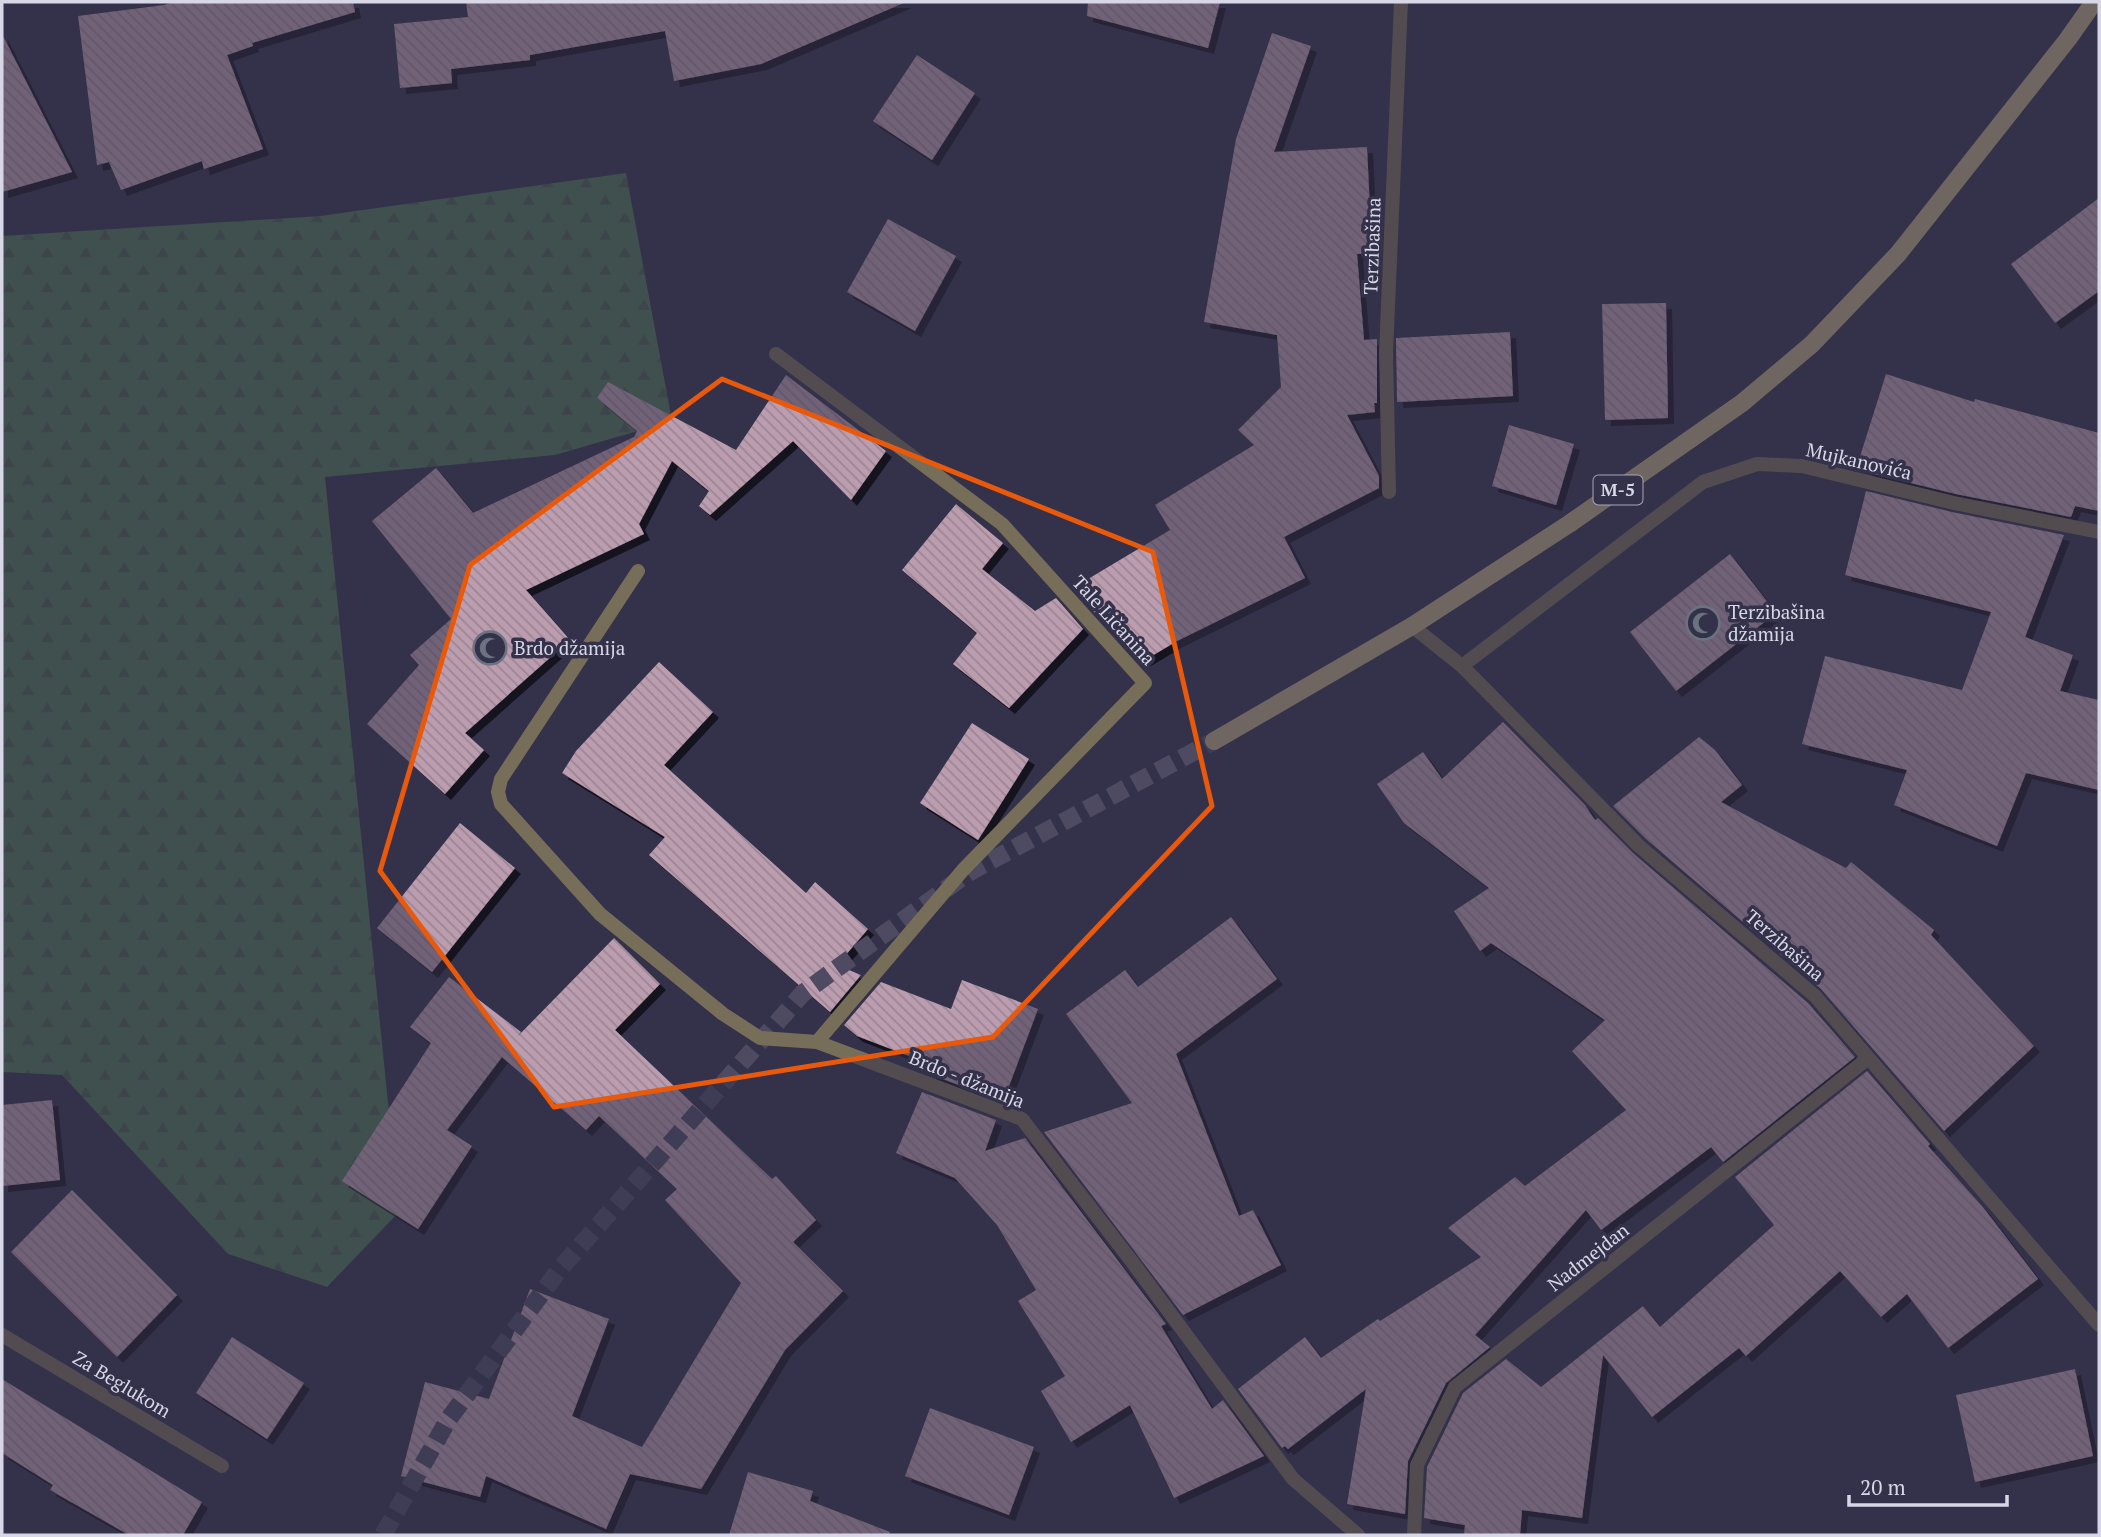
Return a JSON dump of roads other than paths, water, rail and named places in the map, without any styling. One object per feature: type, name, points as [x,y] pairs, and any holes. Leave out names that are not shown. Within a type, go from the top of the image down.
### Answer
[{"type":"main road","name":"M-5","points":[[1214,741],[1412,626],[1569,524],[1731,410],[1812,344],[1898,254],[2068,39],[2094,2]]},
{"type":"street","name":"Terzibašina","points":[[1389,492],[1386,353],[1401,2]]},
{"type":"street","name":"Tale Ličanina","points":[[776,354],[1002,524],[1145,684],[963,870],[817,1042]]},
{"type":"street","name":"Mujkanovića","points":[[1461,666],[1703,482],[1758,464],[1802,466],[1954,503],[2099,532]]},
{"type":"street","name":"Brdo - džamija","points":[[638,571],[501,779],[498,792],[501,804],[600,914],[723,1014],[760,1038],[817,1042],[1022,1119],[1293,1479],[1358,1535]]},
{"type":"street","name":"Terzibašina","points":[[1412,626],[1461,666],[1639,846],[1815,996],[2099,1325]]},
{"type":"street","name":"Nadmejdan","points":[[1414,1535],[1417,1465],[1455,1387],[1867,1059]]},
{"type":"street","name":"Za Beglukom","points":[[2,1335],[222,1466]]},
{"type":"tunnel","points":[[383,1535],[448,1420],[559,1270],[803,993],[968,873],[1214,741]]},
{"type":"place","name":"Terzibašina džamija","points":[[1703,623]]},
{"type":"place","name":"Brdo džamija","points":[[490,648]]}]
